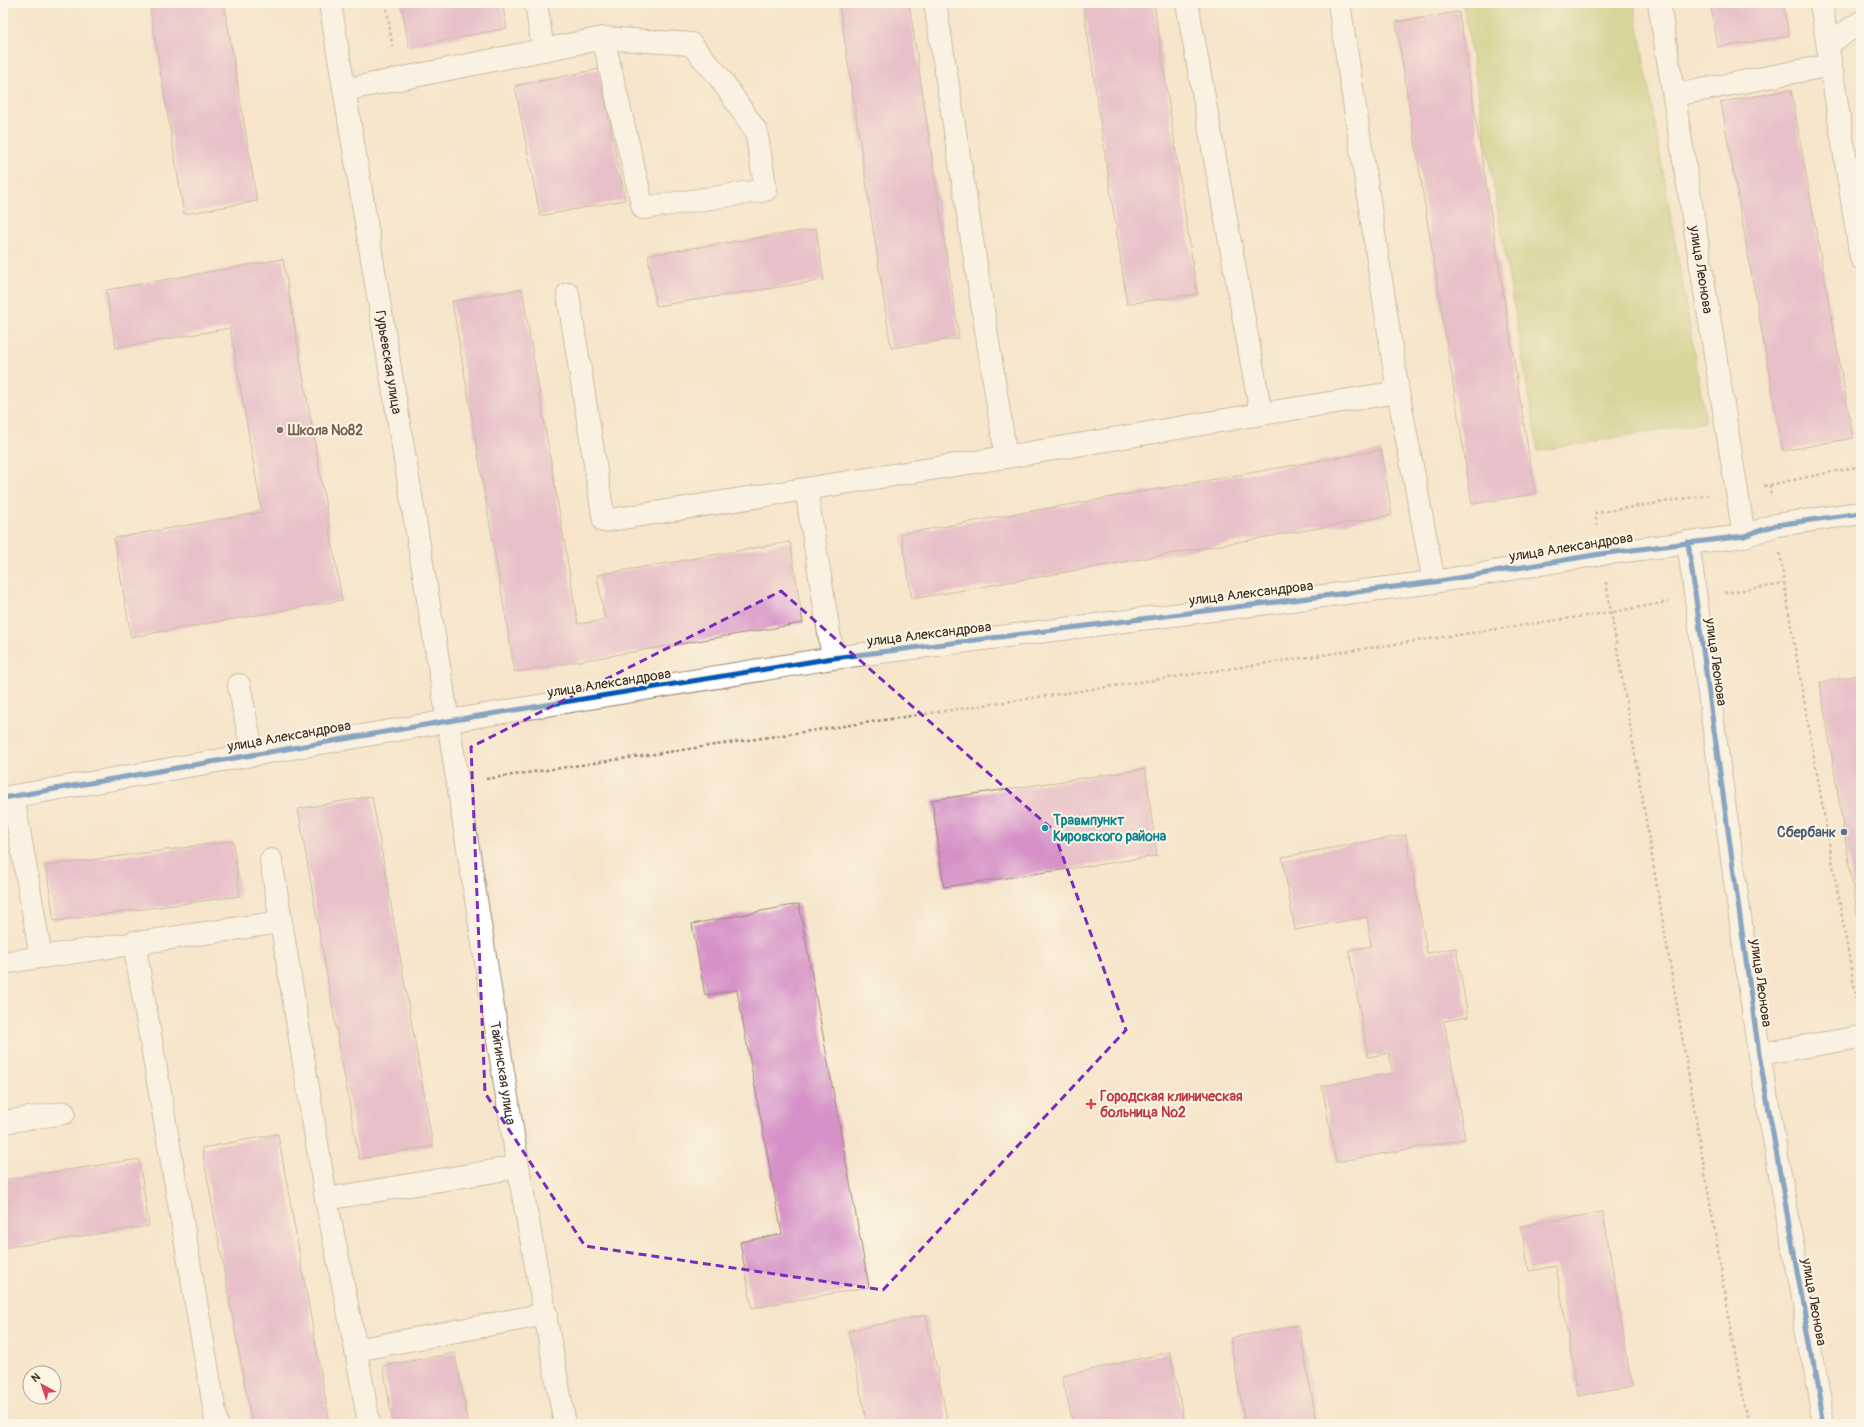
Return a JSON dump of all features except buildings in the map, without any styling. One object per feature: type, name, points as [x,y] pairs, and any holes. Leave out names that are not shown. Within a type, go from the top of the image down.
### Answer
[{"type":"street","name":"Гурьевская улица","points":[[330,3],[448,721]]},
{"type":"street","points":[[536,3],[542,50]]},
{"type":"street","points":[[935,3],[1006,457]]},
{"type":"street","points":[[1187,3],[1261,414]]},
{"type":"street","points":[[1339,3],[1398,392],[1434,582]]},
{"type":"street","name":"улица Леонова","points":[[1660,3],[1744,536]]},
{"type":"street","points":[[1821,3],[1861,258]]},
{"type":"street","points":[[1828,44],[1861,22]]},
{"type":"street","points":[[344,90],[603,38],[691,44],[720,78],[756,131],[766,190],[643,208],[603,38]]},
{"type":"street","points":[[1674,96],[1831,65]]},
{"type":"street","points":[[568,294],[604,521],[1006,457],[1398,392]]},
{"type":"street","points":[[806,489],[833,658]]},
{"type":"street","name":"улица Александрова","points":[[8,797],[448,721],[833,658],[1434,582],[1600,554],[1744,536],[1776,525],[1861,513]]},
{"type":"street","name":"улица Леонова","points":[[1688,542],[1759,1054],[1824,1424]]},
{"type":"street","points":[[239,685],[253,755]]},
{"type":"street","name":"Тайгинская улица","points":[[448,721],[518,1167],[565,1424]]},
{"type":"street","points":[[8,797],[41,957]]},
{"type":"street","points":[[271,860],[326,1199],[356,1350],[368,1424]]},
{"type":"street","points":[[3,963],[134,942],[280,922]]},
{"type":"street","points":[[134,942],[217,1424]]},
{"type":"street","points":[[1759,1054],[1861,1037]]},
{"type":"street","points":[[3,1122],[64,1113]]},
{"type":"street","points":[[326,1199],[518,1167]]},
{"type":"street","points":[[356,1350],[546,1314]]},
{"type":"path","points":[[386,3],[397,80]]},
{"type":"path","points":[[1770,485],[1784,584],[1858,1008]]},
{"type":"path","points":[[458,784],[1612,612],[1784,584]]},
{"type":"path","points":[[1612,612],[1747,1424]]},
{"type":"highlighted area","points":[[781,591],[1053,830],[1126,1030],[883,1290],[585,1246],[485,1093],[471,747]]},
{"type":"green space","points":[[1463,3],[1634,3],[1706,422],[1538,451]]},
{"type":"cycle path","points":[[3,798],[448,721],[833,658],[1434,582],[1600,554],[1744,536],[1776,525],[1861,513]]},
{"type":"cycle path","points":[[1688,542],[1759,1054],[1824,1424]]},
{"type":"place","name":"Школа №82","points":[[280,430]]},
{"type":"place","name":"Травмпункт Кировского района","points":[[1045,828]]},
{"type":"place","name":"Сбербанк","points":[[1844,832]]},
{"type":"place","name":"Городская клиническая больница №2","points":[[1091,1104]]}]
